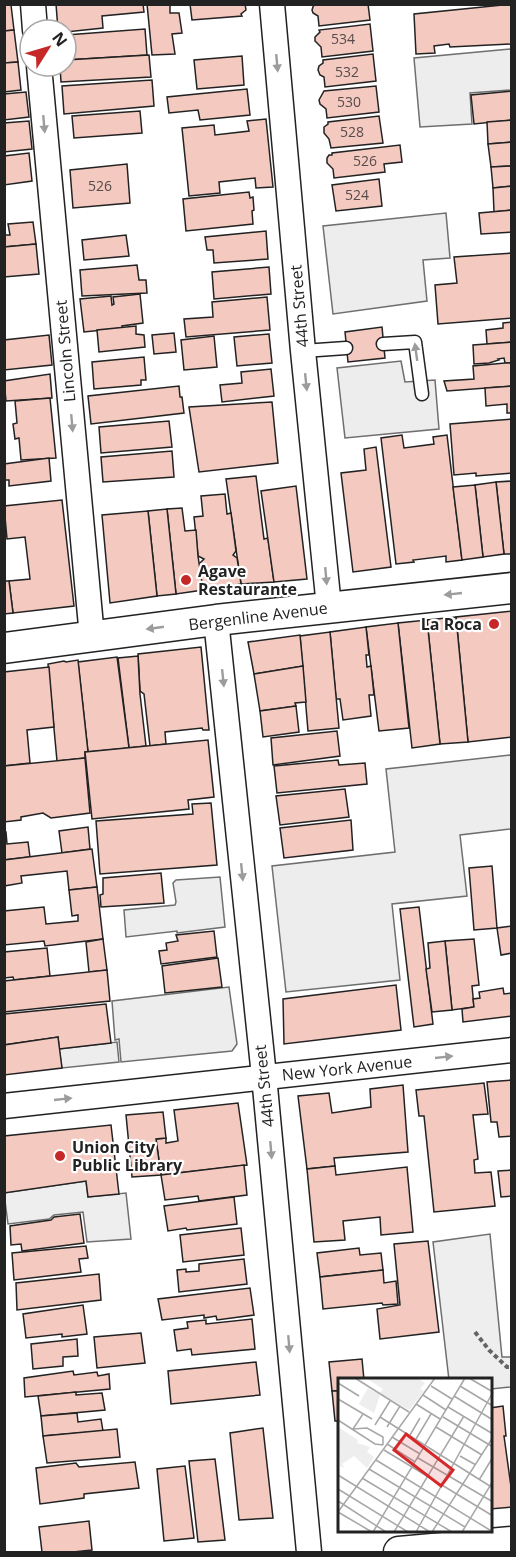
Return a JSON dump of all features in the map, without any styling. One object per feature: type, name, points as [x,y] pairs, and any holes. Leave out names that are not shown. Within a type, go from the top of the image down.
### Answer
[{"type":"street","name":"44th Street","points":[[272,4],[329,607]]},
{"type":"street","name":"Lincoln Street","points":[[40,78],[92,637]]},
{"type":"street","name":"Bergenline Avenue","points":[[4,648],[216,620],[512,588]]},
{"type":"street","name":"44th Street","points":[[216,620],[264,1076],[309,1552]]},
{"type":"street","name":"New York Avenue","points":[[4,1106],[512,1050]]},
{"type":"street","points":[[399,1552],[512,1542]]},
{"type":"lane","points":[[383,344],[415,342],[422,394]]},
{"type":"lane","points":[[303,351],[346,348]]},
{"type":"path","points":[[475,1332],[501,1362],[507,1367],[512,1367]]},
{"type":"shaded area","points":[[511,49],[511,90],[470,93],[472,124],[420,127],[414,58]]},
{"type":"shaded area","points":[[446,213],[450,258],[423,260],[427,301],[333,314],[323,226]]},
{"type":"shaded area","points":[[401,361],[405,382],[435,380],[439,429],[345,438],[337,368]]},
{"type":"shaded area","points":[[511,755],[511,829],[460,835],[467,896],[392,904],[400,980],[286,992],[272,866],[395,852],[386,769]]},
{"type":"shaded area","points":[[220,877],[225,927],[126,937],[124,910],[175,905],[173,883],[176,880]]},
{"type":"shaded area","points":[[229,987],[237,1044],[232,1051],[121,1062],[119,1039],[115,1040],[112,1001]]},
{"type":"shaded area","points":[[117,1042],[119,1062],[62,1068],[59,1049]]},
{"type":"shaded area","points":[[86,1181],[88,1197],[126,1193],[131,1239],[87,1242],[83,1212],[8,1224],[4,1193]]},
{"type":"shaded area","points":[[490,1234],[502,1357],[512,1357],[511,1387],[492,1389],[492,1378],[449,1378],[433,1242]]},
{"type":"building","points":[[56,4],[143,4],[144,12],[102,16],[103,28],[78,31],[78,18],[57,18]]},
{"type":"building","points":[[147,4],[170,4],[170,13],[179,13],[182,33],[172,34],[175,54],[152,55]]},
{"type":"building","points":[[190,4],[245,4],[246,10],[241,14],[242,16],[192,20]]},
{"type":"building","points":[[314,4],[368,4],[370,20],[319,26],[318,16],[312,10]]},
{"type":"building","points":[[512,4],[512,44],[450,47],[449,44],[434,46],[435,53],[416,54],[414,14]]},
{"type":"building","points":[[4,5],[11,5],[14,30],[4,31]]},
{"type":"building","points":[[370,24],[373,51],[322,57],[321,47],[315,41],[319,30]]},
{"type":"building","points":[[145,29],[147,55],[78,59],[78,34]]},
{"type":"building","points":[[14,30],[18,62],[4,63],[4,31]]},
{"type":"building","points":[[373,54],[376,81],[325,87],[324,77],[318,70],[323,60]]},
{"type":"building","points":[[149,55],[151,77],[61,82],[61,78],[78,78],[78,59]]},
{"type":"building","points":[[242,56],[244,85],[197,89],[194,60]]},
{"type":"building","points":[[18,62],[21,90],[4,92],[4,63]]},
{"type":"building","points":[[152,80],[154,106],[64,114],[62,86]]},
{"type":"building","points":[[376,86],[379,112],[327,118],[326,109],[320,104],[319,100],[324,91]]},
{"type":"building","points":[[247,89],[250,115],[200,120],[198,110],[169,113],[167,97]]},
{"type":"building","points":[[512,91],[512,120],[474,124],[471,95]]},
{"type":"building","points":[[26,92],[29,117],[4,120],[4,94]]},
{"type":"building","points":[[140,111],[142,133],[74,138],[72,116]]},
{"type":"building","points":[[379,116],[383,143],[331,148],[329,139],[324,133],[324,127],[328,122]]},
{"type":"building","points":[[266,119],[273,187],[256,188],[255,178],[219,182],[220,193],[189,196],[182,128],[214,125],[215,135],[249,131],[247,121]]},
{"type":"building","points":[[512,120],[512,142],[488,144],[487,122]]},
{"type":"building","points":[[29,121],[32,149],[4,152],[4,123]]},
{"type":"building","points":[[512,142],[512,166],[491,167],[488,144]]},
{"type":"building","points":[[400,145],[402,162],[384,164],[385,172],[334,178],[333,169],[327,163],[327,158],[332,153]]},
{"type":"building","points":[[29,153],[32,181],[4,185],[4,156]]},
{"type":"building","points":[[127,164],[130,203],[73,208],[70,170]]},
{"type":"building","points":[[512,166],[512,186],[493,188],[491,167]]},
{"type":"building","points":[[379,179],[382,206],[336,211],[332,185]]},
{"type":"building","points":[[512,186],[512,210],[494,212],[493,188]]},
{"type":"building","points":[[249,192],[250,198],[253,197],[253,224],[186,231],[183,199]]},
{"type":"building","points":[[512,210],[512,232],[481,234],[479,213]]},
{"type":"building","points":[[33,222],[36,244],[4,247],[4,235],[10,235],[8,224]]},
{"type":"building","points":[[266,231],[268,259],[214,263],[213,250],[207,250],[205,237]]},
{"type":"building","points":[[126,235],[129,256],[84,260],[82,240]]},
{"type":"building","points":[[36,244],[39,274],[4,277],[4,247]]},
{"type":"building","points":[[512,253],[512,318],[438,324],[435,285],[457,283],[454,257]]},
{"type":"building","points":[[137,265],[139,280],[146,280],[147,293],[82,296],[80,270]]},
{"type":"building","points":[[269,267],[271,294],[214,299],[212,272]]},
{"type":"building","points":[[140,294],[143,323],[84,332],[80,299],[111,296],[112,305],[114,304],[113,297]]},
{"type":"building","points":[[267,297],[270,330],[186,337],[184,319],[213,317],[212,302]]},
{"type":"building","points":[[512,322],[512,342],[487,344],[486,330],[503,328],[503,323]]},
{"type":"building","points":[[136,326],[136,334],[144,335],[145,347],[99,352],[97,330]]},
{"type":"building","points":[[382,327],[385,358],[348,362],[345,332]]},
{"type":"building","points":[[174,333],[176,352],[154,354],[152,335]]},
{"type":"building","points":[[269,334],[272,363],[237,366],[234,337]]},
{"type":"building","points":[[49,335],[52,365],[4,370],[4,340]]},
{"type":"building","points":[[214,336],[217,367],[184,370],[181,340]]},
{"type":"building","points":[[512,342],[512,363],[505,363],[504,358],[489,363],[474,364],[473,345]]},
{"type":"building","points":[[144,357],[146,380],[141,380],[141,385],[94,389],[92,362]]},
{"type":"building","points":[[512,363],[512,386],[447,391],[444,381],[474,379],[473,366]]},
{"type":"building","points":[[271,369],[274,396],[222,402],[220,385],[242,383],[241,372]]},
{"type":"building","points":[[50,374],[52,398],[6,401],[4,381]]},
{"type":"building","points":[[179,386],[184,413],[91,424],[88,396]]},
{"type":"building","points":[[512,386],[512,413],[507,413],[507,404],[486,406],[485,388]]},
{"type":"building","points":[[50,398],[56,458],[21,460],[19,438],[15,439],[13,424],[17,423],[15,401]]},
{"type":"building","points":[[272,402],[278,463],[199,472],[189,407]]},
{"type":"building","points":[[512,419],[512,473],[454,475],[450,424]]},
{"type":"building","points":[[169,421],[172,447],[101,453],[99,427]]},
{"type":"building","points":[[402,435],[404,448],[434,444],[433,437],[447,435],[462,560],[446,562],[446,556],[396,564],[381,438]]},
{"type":"building","points":[[376,447],[391,567],[353,572],[341,473],[366,470],[364,449]]},
{"type":"building","points":[[172,451],[174,477],[103,482],[101,457]]},
{"type":"building","points":[[49,458],[51,481],[9,486],[9,480],[4,480],[4,464]]},
{"type":"building","points":[[256,476],[264,539],[268,538],[274,582],[241,584],[226,479]]},
{"type":"building","points":[[512,481],[512,554],[504,554],[496,482]]},
{"type":"building","points":[[496,482],[504,554],[483,557],[475,485]]},
{"type":"building","points":[[475,485],[483,557],[462,560],[453,487]]},
{"type":"building","points":[[296,486],[307,579],[274,582],[261,491]]},
{"type":"building","points":[[225,494],[227,514],[231,513],[236,551],[233,555],[237,558],[241,584],[203,590],[199,564],[204,559],[198,556],[194,517],[203,516],[201,496]]},
{"type":"building","points":[[62,500],[74,606],[13,613],[9,581],[30,579],[25,537],[7,539],[4,506]]},
{"type":"building","points":[[182,508],[185,531],[196,530],[203,590],[176,594],[167,509]]},
{"type":"building","points":[[167,509],[176,594],[157,596],[148,511]]},
{"type":"building","points":[[148,511],[157,596],[110,603],[102,515]]},
{"type":"building","points":[[4,581],[9,581],[13,613],[4,614]]},
{"type":"building","points":[[512,611],[512,737],[468,742],[456,617]]},
{"type":"building","points":[[456,617],[468,742],[440,744],[427,620]]},
{"type":"building","points":[[427,620],[440,744],[412,748],[398,623]]},
{"type":"building","points":[[398,623],[409,728],[379,731],[366,627]]},
{"type":"building","points":[[366,627],[369,655],[366,655],[367,667],[371,666],[374,695],[369,695],[371,716],[343,720],[340,699],[336,699],[330,632]]},
{"type":"building","points":[[330,632],[339,728],[308,731],[300,636]]},
{"type":"building","points":[[300,635],[303,666],[254,674],[248,642]]},
{"type":"building","points":[[201,647],[209,730],[202,728],[165,732],[166,744],[150,746],[144,694],[140,691],[138,654]]},
{"type":"building","points":[[138,656],[146,746],[129,748],[118,658]]},
{"type":"building","points":[[117,657],[129,748],[88,752],[78,662]]},
{"type":"building","points":[[78,660],[88,752],[85,752],[85,758],[57,761],[48,664]]},
{"type":"building","points":[[303,666],[306,702],[295,703],[296,706],[260,711],[254,674]]},
{"type":"building","points":[[49,667],[54,727],[27,730],[30,763],[4,766],[4,672]]},
{"type":"building","points":[[296,706],[299,732],[263,737],[260,711]]},
{"type":"building","points":[[337,731],[340,756],[273,765],[271,738]]},
{"type":"building","points":[[208,740],[214,797],[188,800],[189,809],[92,819],[85,752]]},
{"type":"building","points":[[85,758],[90,813],[51,818],[43,813],[21,817],[21,820],[4,822],[4,766]]},
{"type":"building","points":[[338,760],[339,765],[365,763],[367,784],[277,793],[274,766]]},
{"type":"building","points":[[345,789],[349,817],[280,825],[276,796]]},
{"type":"building","points":[[211,803],[217,865],[100,874],[96,821],[193,814],[192,804]]},
{"type":"building","points":[[351,820],[353,850],[284,858],[280,828]]},
{"type":"building","points":[[88,827],[90,849],[62,853],[59,831]]},
{"type":"building","points":[[4,832],[6,832],[7,844],[28,842],[30,857],[4,860]]},
{"type":"building","points":[[92,849],[97,887],[69,890],[67,871],[21,876],[22,883],[4,886],[4,860]]},
{"type":"building","points":[[492,866],[497,928],[474,930],[469,868]]},
{"type":"building","points":[[161,873],[164,903],[101,907],[100,895],[103,894],[103,878]]},
{"type":"building","points":[[97,887],[103,939],[45,946],[44,941],[4,945],[4,911],[44,907],[46,924],[78,921],[78,915],[72,916],[69,890]]},
{"type":"building","points":[[419,907],[433,1024],[414,1027],[400,909]]},
{"type":"building","points":[[512,926],[512,953],[501,955],[497,928]]},
{"type":"building","points":[[214,931],[217,957],[161,964],[159,951],[167,950],[166,943],[178,941],[176,935]]},
{"type":"building","points":[[103,939],[107,970],[89,972],[86,942]]},
{"type":"building","points":[[474,939],[479,985],[472,986],[474,1007],[452,1010],[445,941]]},
{"type":"building","points":[[445,941],[452,1010],[432,1012],[426,969],[430,968],[428,943]]},
{"type":"building","points":[[47,948],[50,976],[14,980],[13,977],[4,978],[4,952]]},
{"type":"building","points":[[218,958],[222,987],[165,993],[162,966]]},
{"type":"building","points":[[107,970],[110,1001],[4,1012],[4,981]]},
{"type":"building","points":[[396,985],[401,1030],[284,1044],[283,999]]},
{"type":"building","points":[[503,988],[504,994],[512,993],[512,1016],[463,1022],[462,1009],[474,1007],[473,999],[480,998],[479,992]]},
{"type":"building","points":[[106,1004],[111,1043],[59,1049],[58,1037],[4,1045],[4,1014]]},
{"type":"building","points":[[58,1037],[62,1068],[4,1075],[4,1045]]},
{"type":"building","points":[[512,1080],[512,1136],[499,1137],[497,1122],[491,1122],[487,1082]]},
{"type":"building","points":[[484,1083],[488,1114],[473,1115],[478,1159],[474,1160],[475,1173],[491,1172],[495,1206],[434,1212],[424,1116],[419,1116],[416,1090]]},
{"type":"building","points":[[403,1085],[408,1152],[334,1158],[335,1166],[307,1169],[298,1096],[329,1093],[332,1113],[371,1107],[370,1089]]},
{"type":"building","points":[[238,1103],[247,1165],[161,1175],[156,1139],[166,1138],[166,1143],[178,1141],[174,1110]]},
{"type":"building","points":[[163,1112],[166,1138],[156,1139],[161,1175],[132,1177],[126,1115]]},
{"type":"building","name":"Union City Public Library","points":[[111,1125],[119,1194],[88,1197],[86,1181],[4,1193],[4,1136]]},
{"type":"building","points":[[244,1165],[247,1195],[199,1201],[198,1196],[165,1200],[161,1175]]},
{"type":"building","points":[[335,1166],[336,1175],[407,1167],[413,1232],[381,1235],[380,1217],[343,1221],[345,1240],[314,1242],[307,1169]]},
{"type":"building","points":[[512,1170],[512,1196],[501,1197],[498,1171]]},
{"type":"building","points":[[234,1197],[237,1224],[168,1231],[164,1206]]},
{"type":"building","points":[[80,1214],[84,1243],[22,1251],[21,1244],[11,1245],[10,1226]]},
{"type":"building","points":[[241,1228],[244,1255],[183,1262],[180,1235]]},
{"type":"building","points":[[428,1241],[439,1332],[380,1339],[377,1309],[400,1305],[394,1244]]},
{"type":"building","points":[[86,1246],[88,1258],[79,1259],[81,1272],[14,1280],[12,1253]]},
{"type":"building","points":[[359,1248],[360,1255],[381,1253],[383,1270],[320,1277],[317,1253]]},
{"type":"building","points":[[244,1259],[247,1284],[179,1292],[177,1270],[199,1271],[199,1264]]},
{"type":"building","points":[[383,1270],[384,1283],[396,1281],[398,1304],[383,1305],[382,1303],[323,1309],[320,1277]]},
{"type":"building","points":[[99,1274],[101,1300],[17,1310],[16,1283]]},
{"type":"building","points":[[250,1288],[254,1315],[217,1320],[216,1316],[204,1318],[204,1315],[162,1320],[158,1299]]},
{"type":"building","points":[[83,1305],[87,1334],[26,1338],[23,1314]]},
{"type":"building","points":[[252,1319],[255,1349],[192,1355],[191,1349],[177,1351],[174,1330],[188,1328],[187,1322],[206,1320],[206,1324]]},
{"type":"building","points":[[141,1333],[145,1363],[97,1368],[94,1337]]},
{"type":"building","points":[[77,1339],[78,1356],[63,1357],[63,1366],[33,1369],[31,1344]]},
{"type":"building","points":[[362,1359],[364,1378],[338,1378],[338,1391],[332,1391],[329,1362]]},
{"type":"building","points":[[256,1362],[260,1395],[171,1404],[168,1371]]},
{"type":"building","points":[[73,1371],[74,1375],[97,1372],[98,1376],[109,1374],[110,1389],[25,1397],[24,1378]]},
{"type":"building","points":[[332,1391],[338,1391],[338,1421],[335,1421]]},
{"type":"building","points":[[76,1392],[76,1395],[102,1393],[105,1410],[41,1416],[38,1396]]},
{"type":"building","points":[[503,1406],[512,1507],[492,1509],[492,1408]]},
{"type":"building","points":[[77,1413],[78,1422],[101,1419],[103,1431],[43,1436],[41,1416]]},
{"type":"building","points":[[263,1428],[273,1518],[239,1520],[230,1433]]},
{"type":"building","points":[[117,1429],[120,1457],[47,1463],[43,1436]]},
{"type":"building","points":[[215,1459],[225,1540],[198,1542],[189,1461]]},
{"type":"building","points":[[135,1462],[139,1488],[84,1494],[84,1498],[40,1504],[36,1468],[76,1463],[79,1467]]},
{"type":"building","points":[[185,1466],[194,1538],[164,1541],[157,1469]]},
{"type":"building","points":[[89,1521],[92,1550],[42,1552],[39,1527]]},
{"type":"place","name":"Agave Restaurante","points":[[186,580]]},
{"type":"place","name":"La Roca","points":[[494,624]]},
{"type":"place","name":"Union City Public Library","points":[[60,1156]]}]
